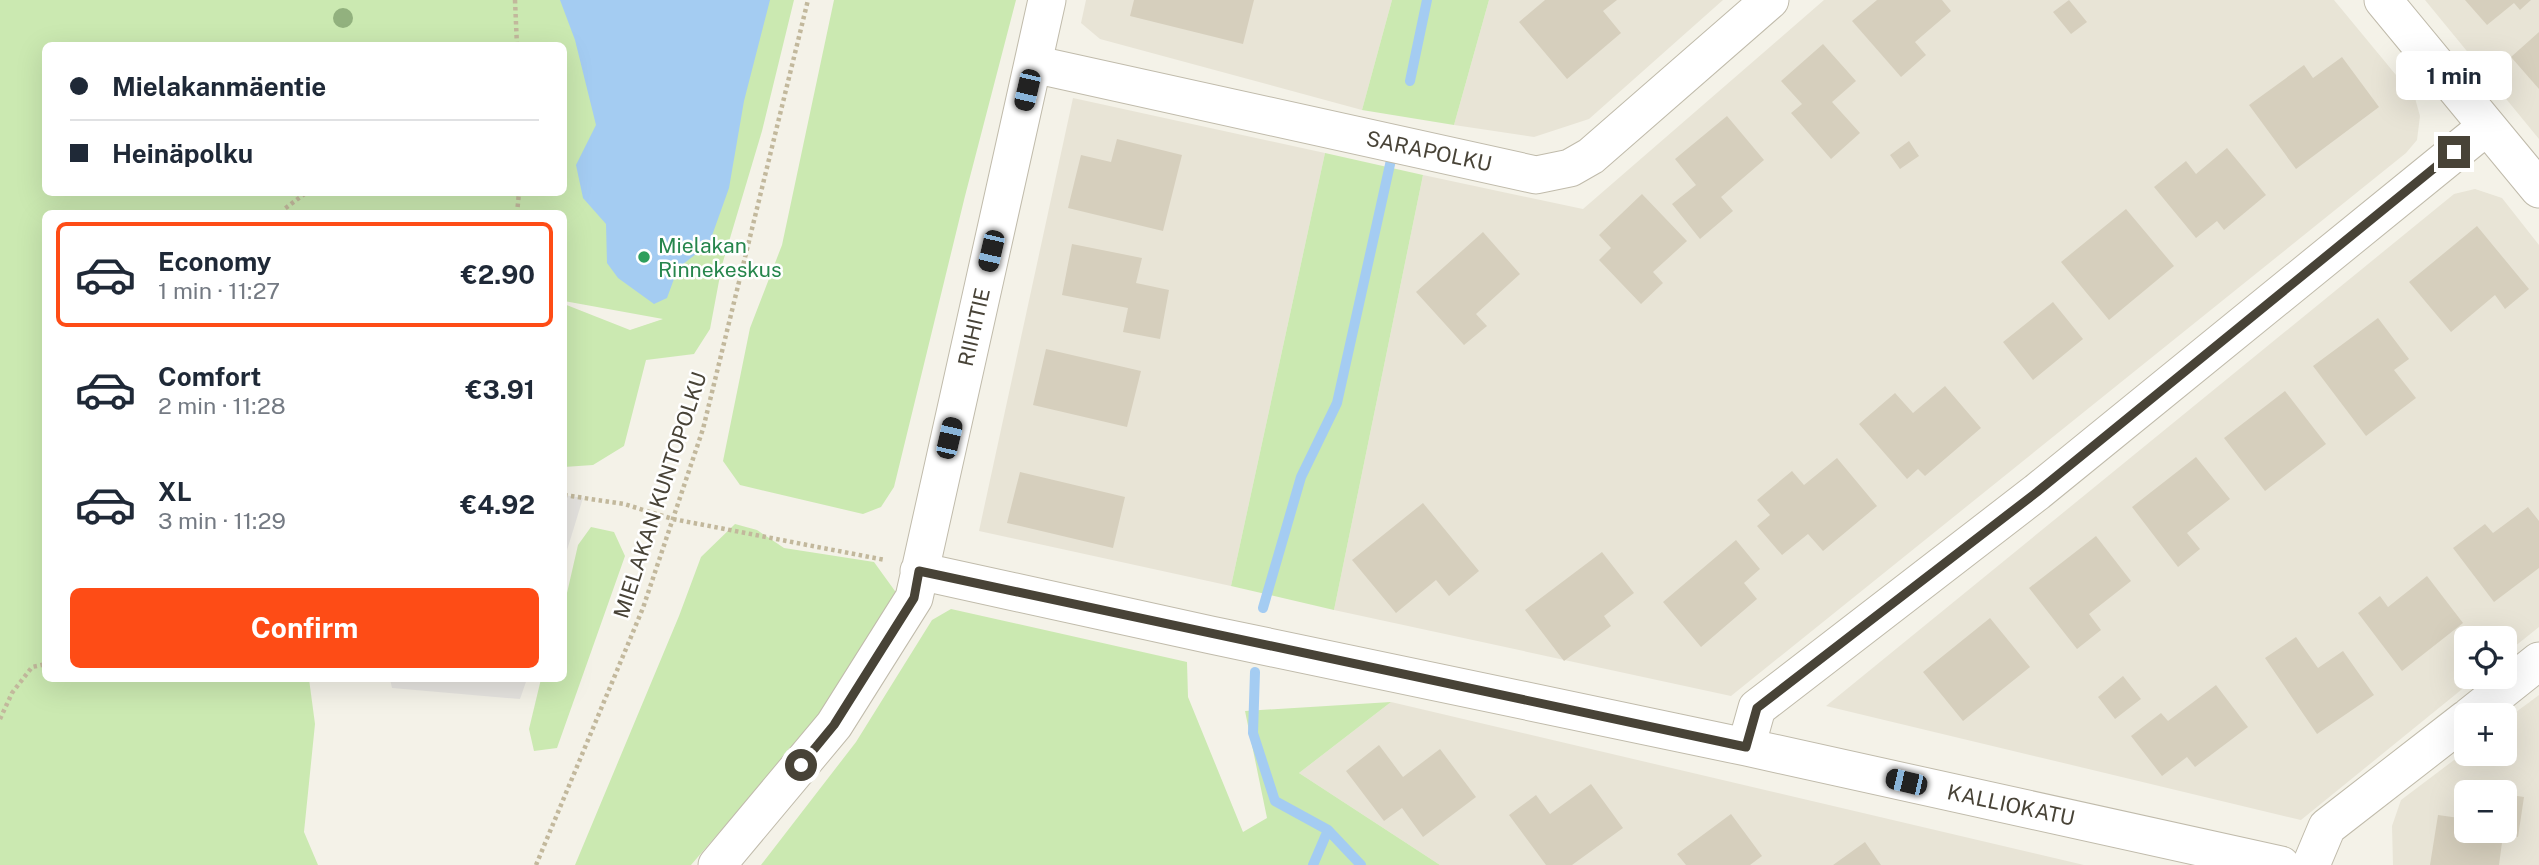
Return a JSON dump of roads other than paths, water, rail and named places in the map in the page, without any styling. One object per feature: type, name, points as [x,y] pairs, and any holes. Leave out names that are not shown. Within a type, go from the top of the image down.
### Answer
[{"type":"street","name":"RIIHITIE","points":[[717,865],[834,725],[914,598],[1047,0]]},
{"type":"street","name":"SARAPOLKU","points":[[1033,64],[1536,175],[1570,168],[1591,156],[1770,0]]},
{"type":"street","points":[[2383,0],[2539,189]]},
{"type":"street","points":[[1746,747],[1757,708],[2037,492],[2486,127]]},
{"type":"street","name":"KALLIOKATU","points":[[919,571],[1746,747],[2281,865]]},
{"type":"street","points":[[2486,703],[2539,661]]},
{"type":"street","points":[[2311,865],[2327,827],[2454,728]]},
{"type":"water","points":[[560,0],[770,0],[744,101],[729,188],[709,244],[678,268],[667,298],[654,304],[618,278],[607,263],[606,224],[583,198],[576,165],[596,125],[575,40]]},
{"type":"waterway","points":[[1410,81],[1427,0]]},
{"type":"waterway","points":[[1263,608],[1301,477],[1337,403],[1391,160]]},
{"type":"waterway","points":[[1255,672],[1253,733],[1275,801],[1328,830],[1361,865]]},
{"type":"waterway","points":[[1313,865],[1328,830]]},
{"type":"place","name":"Mielakan Rinnekeskus","points":[[644,257]]}]
